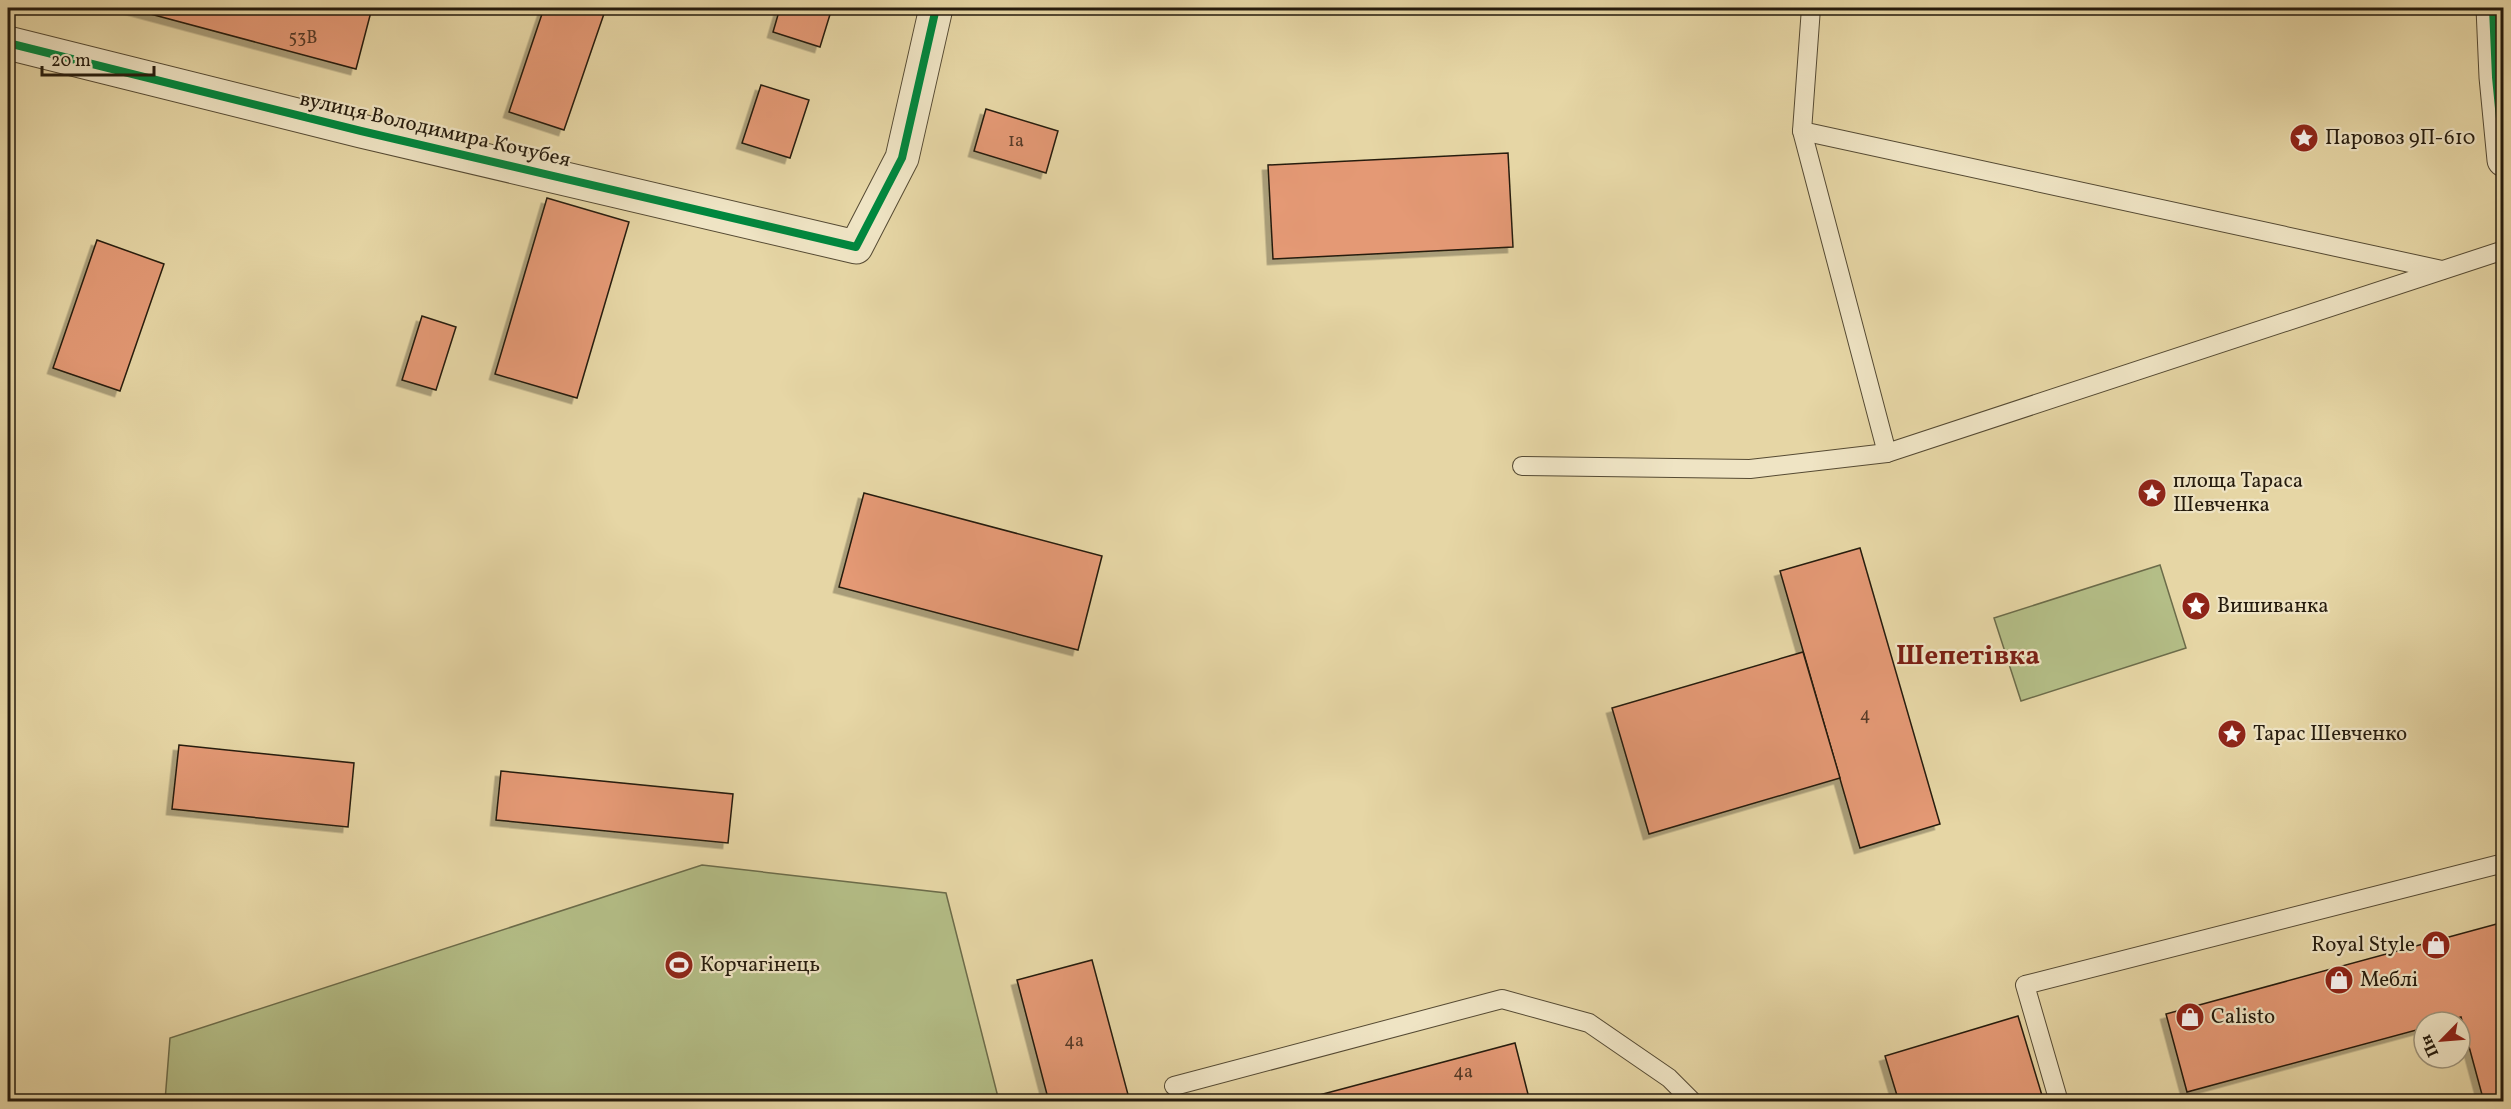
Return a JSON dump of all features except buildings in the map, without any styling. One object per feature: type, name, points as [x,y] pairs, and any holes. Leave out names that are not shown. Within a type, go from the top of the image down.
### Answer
[{"type":"street","name":"вулиця Володимира Кочубея","points":[[8,43],[361,131],[856,248],[902,158],[936,8]]},
{"type":"street","points":[[2493,8],[2496,76],[2504,159]]},
{"type":"lane","points":[[1811,8],[1802,131],[1887,453]]},
{"type":"lane","points":[[1802,131],[2442,270]]},
{"type":"lane","points":[[1522,465],[1750,469],[1887,453],[2504,250]]},
{"type":"lane","points":[[2059,1101],[2025,985],[2504,863]]},
{"type":"lane","points":[[1174,1086],[1502,999],[1589,1023],[1669,1078],[1693,1101]]},
{"type":"green space","points":[[2160,565],[2186,648],[2021,701],[1994,618]]},
{"type":"green space","name":"Корчагінець","points":[[702,865],[946,893],[999,1101],[165,1101],[170,1038]]},
{"type":"cycle path","points":[[8,43],[361,131],[856,247],[902,158],[936,8]]},
{"type":"cycle path","points":[[2493,8],[2496,77],[2504,160]]},
{"type":"place","name":"Паровоз 9П-610","points":[[2304,138]]},
{"type":"place","name":"площа Тараса Шевченка","points":[[2152,493]]},
{"type":"place","name":"Вишиванка","points":[[2196,606]]},
{"type":"place","name":"Тарас Шевченко","points":[[2232,734]]},
{"type":"place","name":"Royal Style","points":[[2436,945]]},
{"type":"place","name":"Корчагінець","points":[[679,965]]},
{"type":"place","name":"Меблі","points":[[2339,980]]},
{"type":"place","name":"Calisto","points":[[2190,1017]]},
{"type":"district","name":"Шепетівка","points":[[1968,657]]}]
